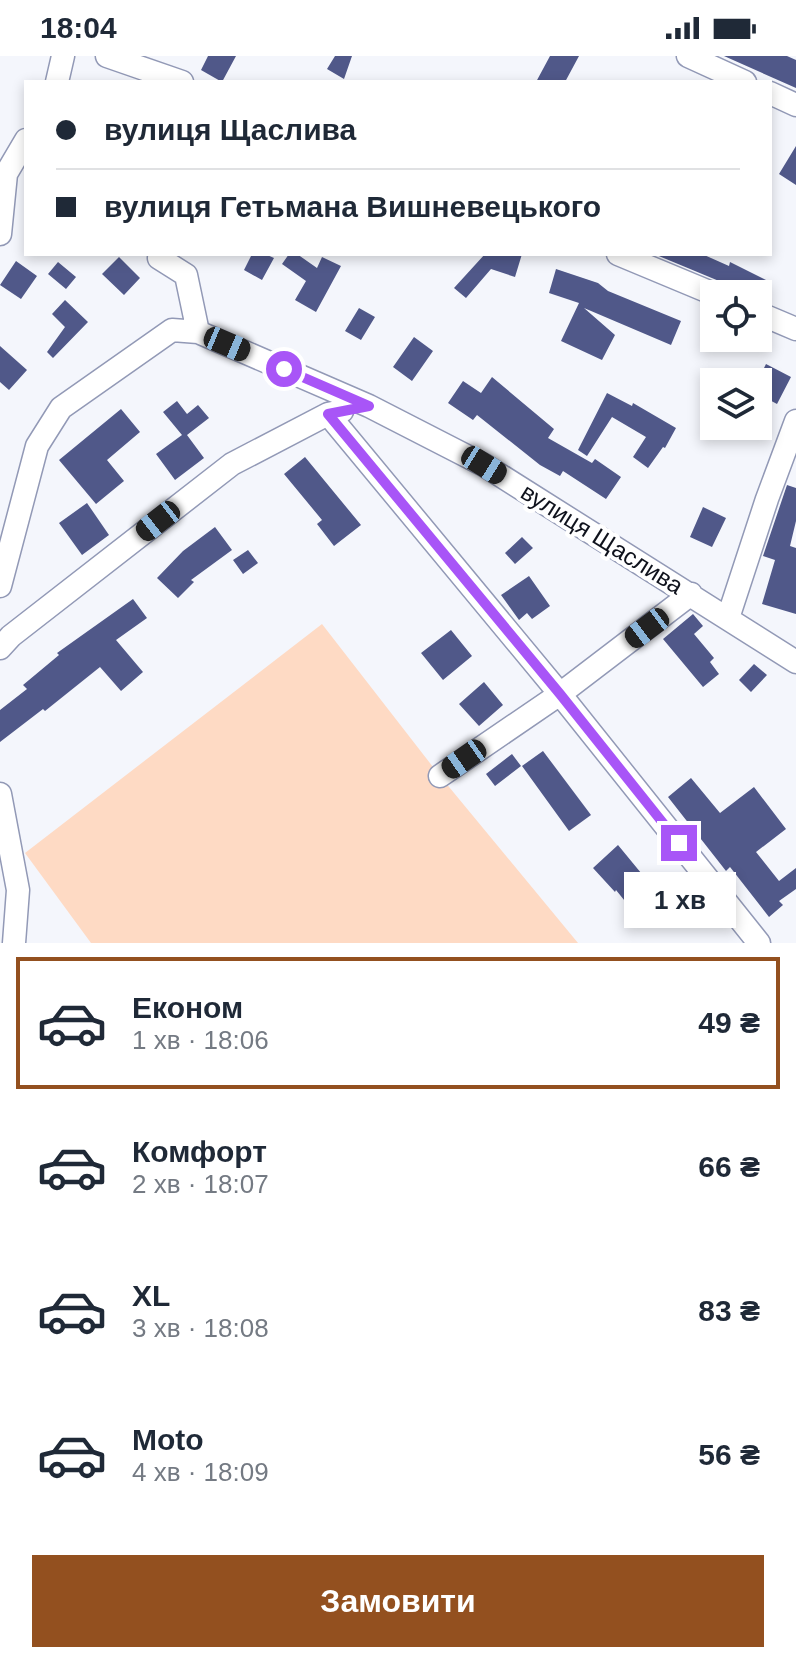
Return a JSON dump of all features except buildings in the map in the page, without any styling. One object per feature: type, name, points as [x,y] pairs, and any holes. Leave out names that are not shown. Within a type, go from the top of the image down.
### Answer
[{"type":"street","points":[[57,80],[63,56]]},
{"type":"street","points":[[107,56],[176,80]]},
{"type":"street","points":[[688,56],[741,80]]},
{"type":"street","points":[[772,94],[796,105]]},
{"type":"street","points":[[0,234],[6,174],[24,143]]},
{"type":"street","points":[[623,256],[700,288]]},
{"type":"street","points":[[0,586],[37,446],[61,408],[172,330],[198,332],[186,275],[159,258]]},
{"type":"street","points":[[772,319],[796,329]]},
{"type":"street","name":"вулиця Щаслива","points":[[198,332],[369,406],[484,465],[796,662]]},
{"type":"street","points":[[0,648],[11,636],[232,464],[328,414],[369,406]]},
{"type":"street","points":[[328,414],[560,694],[759,943]]},
{"type":"street","points":[[728,618],[796,421]]},
{"type":"street","points":[[440,776],[560,694],[691,594]]},
{"type":"street","points":[[0,794],[18,890],[14,943]]},
{"type":"shaded area","points":[[322,624],[440,776],[578,943],[91,943],[25,853]]},
{"type":"route","points":[[284,369],[369,406],[328,414],[679,843]]}]
